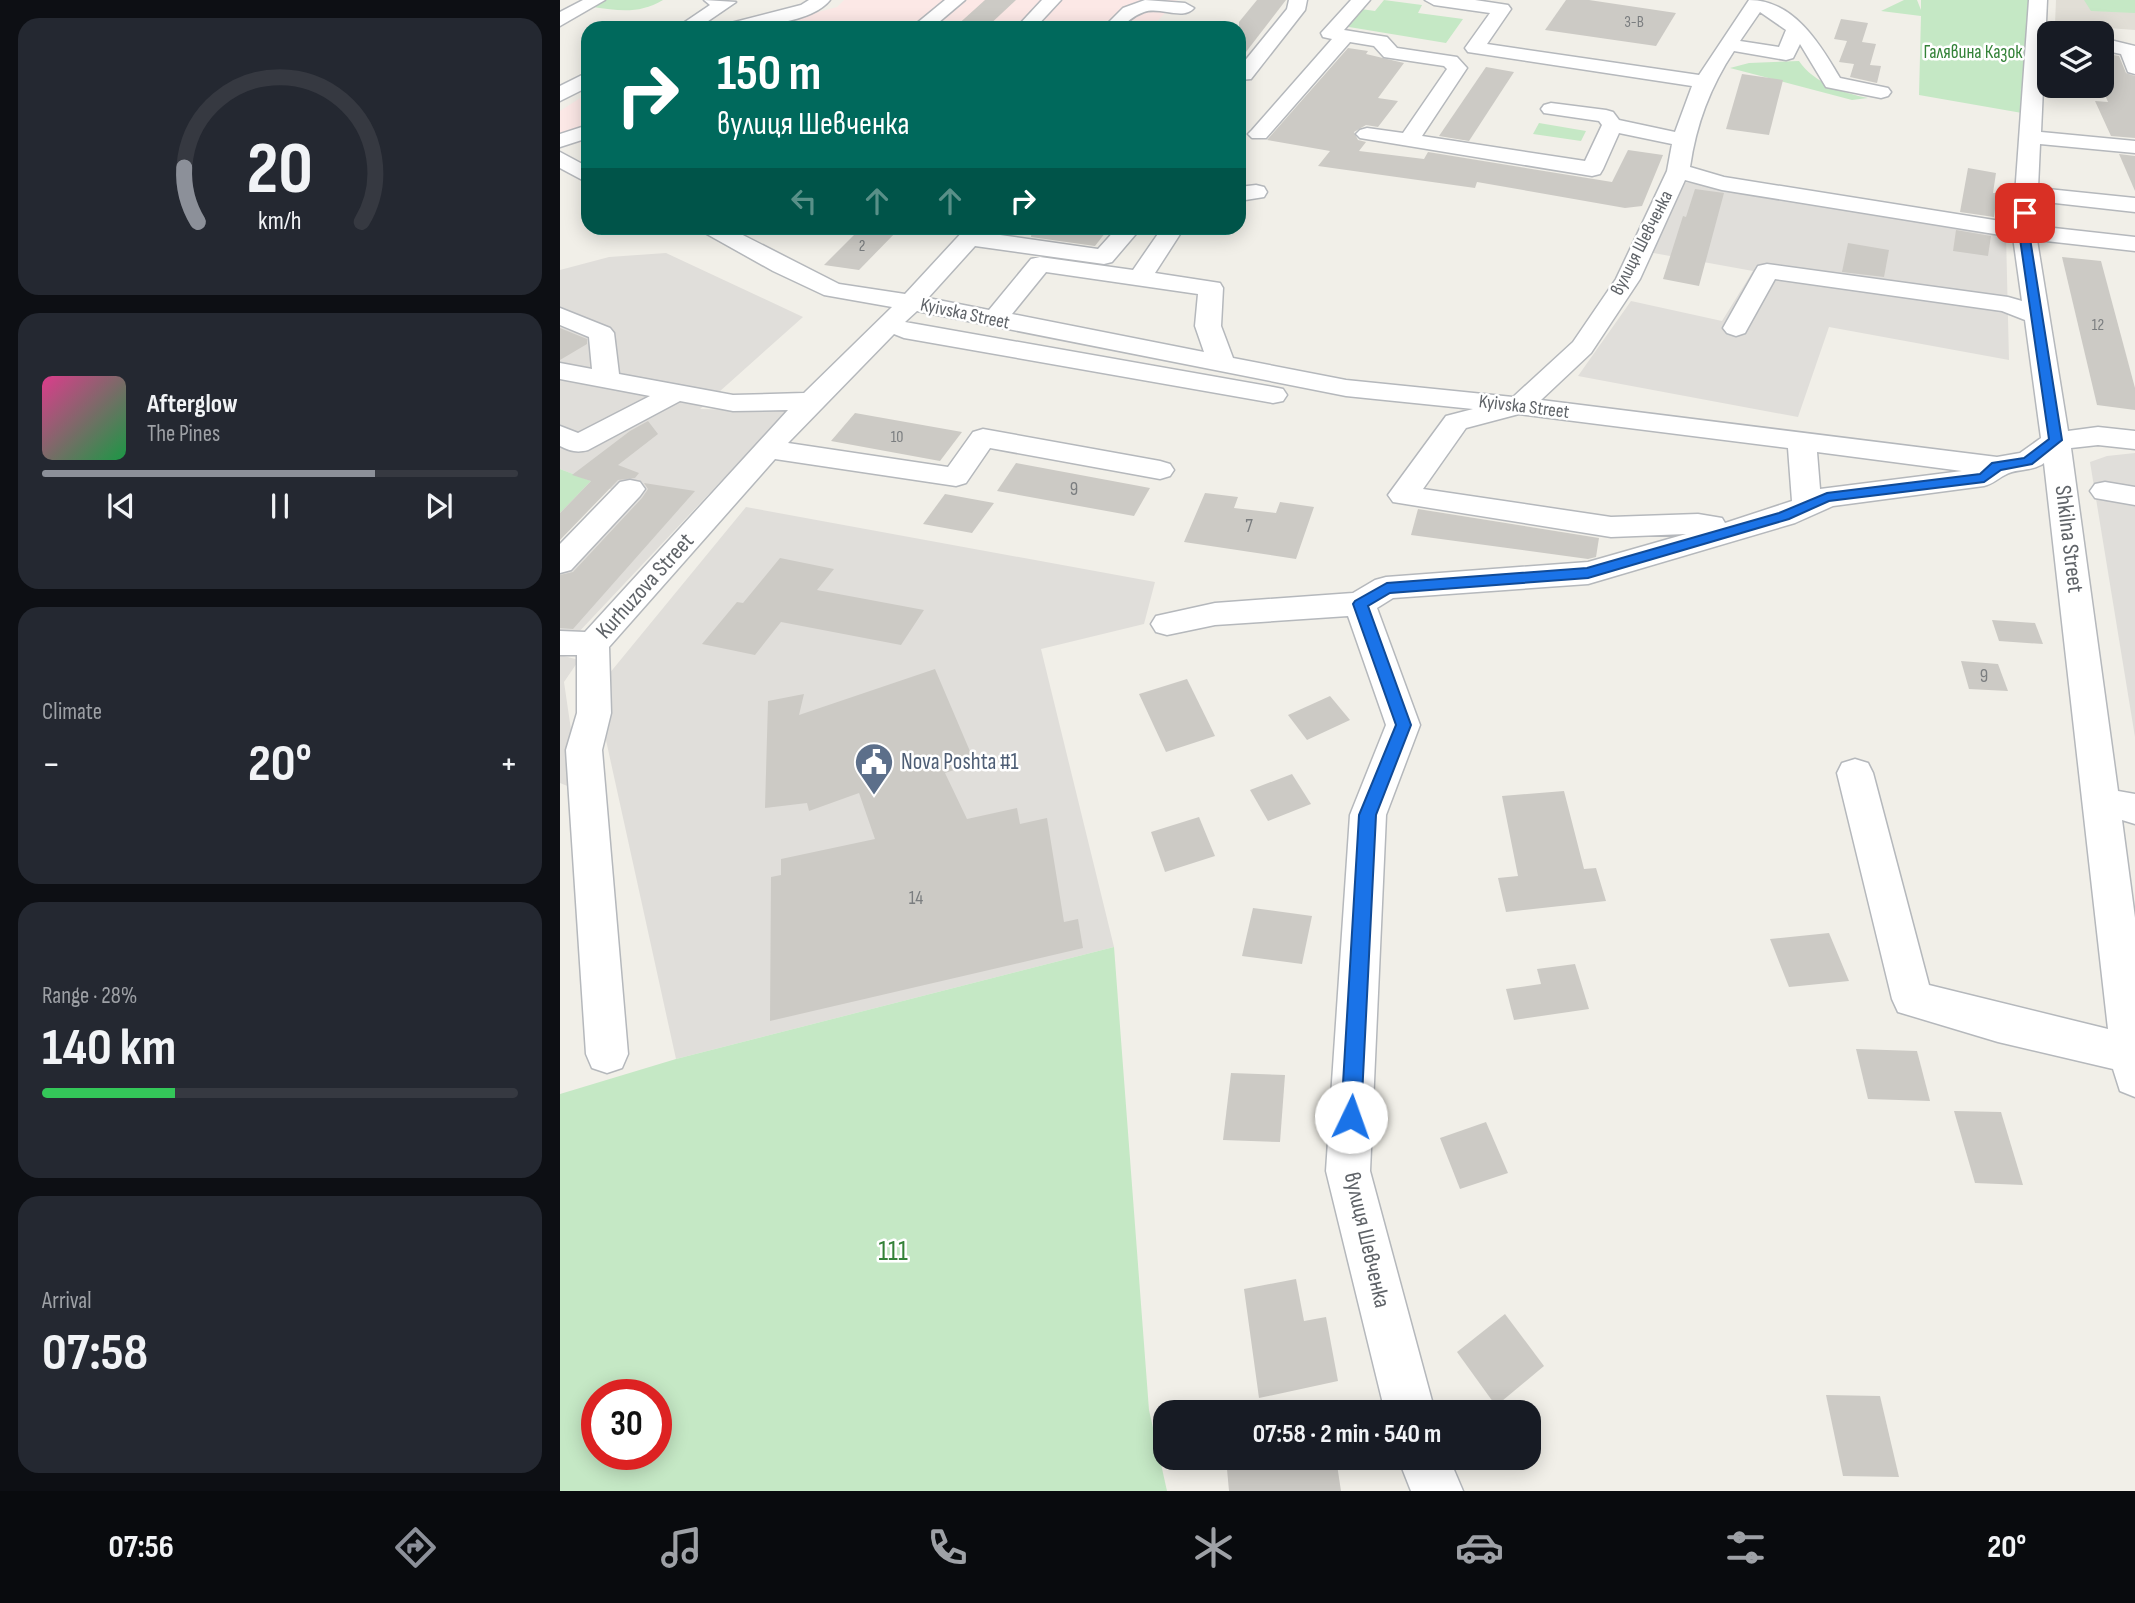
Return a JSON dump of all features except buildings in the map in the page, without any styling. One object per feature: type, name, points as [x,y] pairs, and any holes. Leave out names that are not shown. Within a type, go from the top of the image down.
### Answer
[{"type":"street","points":[[560,20],[596,0]]},
{"type":"street","points":[[696,21],[727,2],[713,0]]},
{"type":"street","points":[[761,21],[807,9],[821,0]]},
{"type":"street","points":[[929,21],[956,0]]},
{"type":"street","points":[[1032,21],[1052,0]]},
{"type":"street","points":[[1246,72],[1296,10],[1298,0]]},
{"type":"street","points":[[1362,0],[1331,33],[1380,41],[1391,53],[1450,61],[1457,68],[1409,140]]},
{"type":"street","points":[[1437,0],[1502,9],[1475,48]]},
{"type":"street","name":"Shkilna Street","points":[[2038,0],[2044,21]]},
{"type":"street","points":[[1757,1],[1789,15],[1817,53],[1833,83],[1881,92]]},
{"type":"street","name":"вулиця Шевченка","points":[[1519,406],[1582,347],[1628,279],[1678,171],[1683,140],[1704,82],[1757,1]]},
{"type":"street","points":[[1120,21],[1138,6],[1148,3],[1189,4]]},
{"type":"street","points":[[1172,21],[1189,4]]},
{"type":"street","points":[[1729,45],[1786,54],[1789,15]]},
{"type":"street","points":[[1259,134],[1345,36]]},
{"type":"street","points":[[1450,61],[1458,50],[1475,48],[1704,82]]},
{"type":"street","points":[[2114,49],[2133,56]]},
{"type":"street","points":[[560,95],[581,82]]},
{"type":"street","name":"Shkilna Street","points":[[2037,90],[2029,137],[2024,232],[2118,805],[2134,1065]]},
{"type":"street","points":[[1551,109],[1606,116],[1612,125],[1683,140]]},
{"type":"street","points":[[1367,134],[1592,169],[1612,125]]},
{"type":"street","points":[[560,141],[581,134]]},
{"type":"street","points":[[2029,137],[2135,147]]},
{"type":"street","points":[[560,159],[581,172]]},
{"type":"street","points":[[1678,171],[1722,183],[2024,232],[2135,246]]},
{"type":"street","points":[[2026,193],[2135,205]]},
{"type":"street","points":[[726,235],[833,290],[908,316],[1208,385],[1455,424],[1519,406]]},
{"type":"street","name":"Kurhuzova Street","points":[[607,1054],[584,750],[594,713],[593,644],[811,401],[908,316],[972,235]]},
{"type":"street","points":[[985,235],[1104,257],[1123,235]]},
{"type":"street","points":[[1140,277],[1168,235]]},
{"type":"street","points":[[994,320],[1040,264],[1211,288],[1208,326],[1221,362]]},
{"type":"street","points":[[1736,328],[1767,271],[2008,304],[2036,316]]},
{"type":"street","points":[[560,316],[601,333],[606,381]]},
{"type":"street","name":"Kyivska Street","points":[[908,316],[994,320],[1346,388],[1519,406],[1997,466],[2028,461],[2056,440]]},
{"type":"street","points":[[560,371],[733,404],[811,401]]},
{"type":"street","points":[[560,435],[578,444],[676,393]]},
{"type":"street","points":[[1455,424],[1403,495],[1611,527],[1637,529],[1687,523],[1741,528]]},
{"type":"street","points":[[2056,440],[2098,436],[2135,440]]},
{"type":"street","points":[[767,449],[956,477],[983,438],[1160,470]]},
{"type":"street","points":[[1802,442],[1807,507]]},
{"type":"street","points":[[1167,624],[1215,614],[1360,604],[1387,588],[1588,573],[1741,528],[1807,507],[1827,497],[1984,477],[1997,466]]},
{"type":"street","points":[[560,563],[630,489]]},
{"type":"street","points":[[2105,491],[2135,496]]},
{"type":"street","name":"вулиця Шевченка","points":[[1360,604],[1404,725],[1368,815],[1348,1171],[1407,1400]]},
{"type":"street","points":[[560,643],[593,644]]},
{"type":"street","points":[[1855,773],[1912,999],[2134,1065]]},
{"type":"street","points":[[1429,1470],[1437,1491]]},
{"type":"shaded area","points":[[844,0],[1177,0],[1158,21],[785,21],[837,7]]},
{"type":"shaded area","points":[[2056,0],[2135,0],[2135,30],[2114,28],[2114,21],[2055,21]]},
{"type":"shaded area","points":[[581,98],[581,143],[560,138],[560,111]]},
{"type":"shaded area","points":[[1684,182],[2006,234],[2009,360],[1829,327],[1798,417],[1578,376],[1631,301],[1722,321],[1753,271],[1648,252]]},
{"type":"shaded area","points":[[666,253],[803,317],[700,409],[787,411],[560,652],[560,551],[618,492],[560,469],[560,270],[609,257]]},
{"type":"shaded area","points":[[2135,453],[2135,737],[2090,462],[2107,456]]},
{"type":"shaded area","points":[[746,507],[1155,582],[1144,624],[1041,649],[1114,947],[676,1059],[602,722],[604,680]]},
{"type":"shaded area","points":[[560,655],[579,660],[564,682],[580,791],[560,783]]},
{"type":"green space","points":[[606,0],[663,0],[637,9],[593,7]]},
{"type":"green space","points":[[1384,0],[1422,5],[1418,13],[1463,19],[1446,43],[1349,27],[1348,23],[1361,9],[1375,11]]},
{"type":"green space","name":"Галявина Казок","points":[[1904,0],[1917,0],[1921,10],[1921,0],[2029,0],[2022,113],[1919,95],[1921,16],[1881,11]]},
{"type":"green space","points":[[2084,0],[2135,0],[2135,13],[2091,11]]},
{"type":"green space","points":[[1799,61],[1805,69],[1830,86],[1868,98],[1852,100],[1730,68],[1749,63]]},
{"type":"green space","points":[[1539,123],[1586,131],[1581,141],[1533,134]]},
{"type":"green space","points":[[560,469],[591,481],[560,513]]},
{"type":"green space","name":"111","points":[[1114,947],[1149,1410],[1153,1428],[1153,1470],[1162,1470],[1167,1491],[560,1491],[560,1094],[676,1059]]},
{"type":"place","name":"Nova Poshta #1","points":[[874,796]]},
{"type":"route","points":[[1351,1117],[1368,815],[1404,725],[1360,604],[1387,588],[1588,573],[1784,516],[1827,497],[1984,477],[1997,466],[2028,461],[2056,440],[2024,232],[2025,213]]}]
